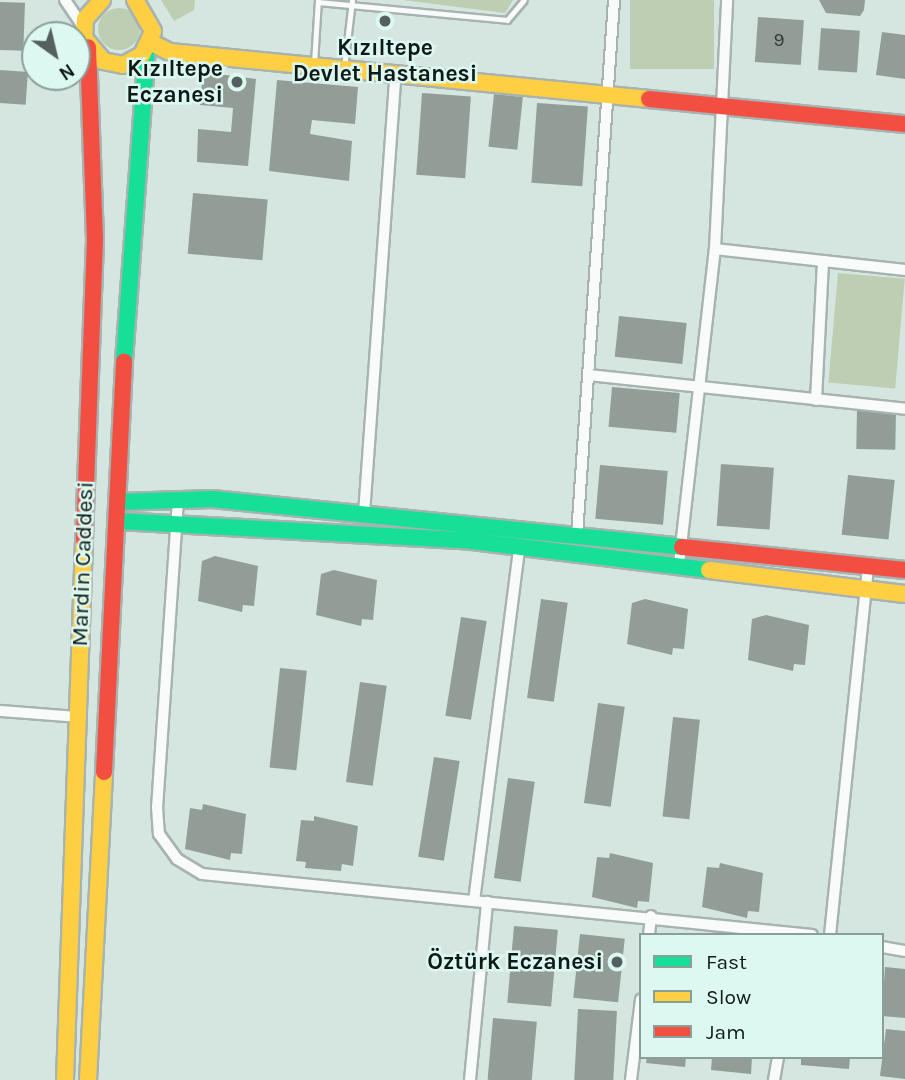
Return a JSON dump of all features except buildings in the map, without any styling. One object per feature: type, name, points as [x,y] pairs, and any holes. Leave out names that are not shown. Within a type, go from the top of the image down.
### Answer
[{"type":"main road","points":[[135,0],[151,19]]},
{"type":"main road","name":"Mardin Caddesi","points":[[88,1080],[134,170],[149,46],[151,19],[148,0]]},
{"type":"main road","points":[[86,21],[94,4]]},
{"type":"main road","points":[[91,49],[113,64],[133,61],[149,46],[170,52],[611,95],[720,102],[905,124]]},
{"type":"main road","name":"Mardin Caddesi","points":[[65,1080],[95,239],[90,91]]},
{"type":"main road","points":[[119,502],[178,500],[364,514],[577,535],[867,591],[905,594]]},
{"type":"main road","points":[[118,521],[176,522],[519,548],[905,570]]},
{"type":"street","points":[[65,0],[78,21]]},
{"type":"street","points":[[577,535],[611,95],[614,0]]},
{"type":"street","points":[[679,556],[715,249],[727,0]]},
{"type":"street","points":[[364,514],[396,72]]},
{"type":"street","points":[[715,249],[905,270]]},
{"type":"street","points":[[816,400],[822,261]]},
{"type":"street","points":[[589,375],[905,409]]},
{"type":"street","points":[[178,500],[157,807],[167,846],[202,874],[652,916],[788,933]]},
{"type":"street","points":[[474,901],[519,548]]},
{"type":"street","points":[[830,933],[868,566]]},
{"type":"street","points":[[0,711],[78,717]]},
{"type":"street","points":[[470,1080],[487,902]]},
{"type":"street","points":[[649,933],[652,916]]},
{"type":"street","points":[[884,947],[905,951]]},
{"type":"street","points":[[631,1080],[639,1016]]},
{"type":"street","points":[[775,1080],[778,1059]]},
{"type":"lane","points":[[314,64],[318,1],[506,20],[524,0]]},
{"type":"lane","points":[[344,68],[352,3]]},
{"type":"green space","points":[[161,0],[195,0],[194,10],[174,21]]},
{"type":"green space","points":[[403,0],[513,0],[505,13]]},
{"type":"green space","points":[[630,0],[714,0],[714,69],[630,69]]},
{"type":"green space","points":[[119,8],[134,14],[140,29],[134,44],[119,50],[104,44],[98,29],[104,14]]},
{"type":"green space","points":[[838,273],[905,279],[895,388],[828,383]]},
{"type":"traffic: fast","points":[[124,361],[147,49]]},
{"type":"traffic: fast","points":[[119,502],[212,499],[682,547]]},
{"type":"traffic: fast","points":[[118,521],[472,541],[709,570]]},
{"type":"traffic: slow","points":[[102,0],[85,19],[84,38],[103,61],[123,65],[142,55],[153,31],[135,0]]},
{"type":"traffic: slow","points":[[150,42],[170,52],[649,99]]},
{"type":"traffic: slow","points":[[65,1080],[84,540]]},
{"type":"traffic: slow","points":[[709,570],[905,594]]},
{"type":"traffic: slow","points":[[88,1080],[104,772]]},
{"type":"traffic: jam","points":[[84,540],[95,239],[90,91]]},
{"type":"traffic: jam","points":[[649,99],[905,124]]},
{"type":"traffic: jam","points":[[104,772],[124,361]]},
{"type":"traffic: jam","points":[[682,547],[905,570]]},
{"type":"place","name":"Kızıltepe Devlet Hastanesi","points":[[385,21]]},
{"type":"place","name":"Kızıltepe Eczanesi","points":[[237,82]]},
{"type":"place","name":"Öztürk Eczanesi","points":[[617,962]]}]
